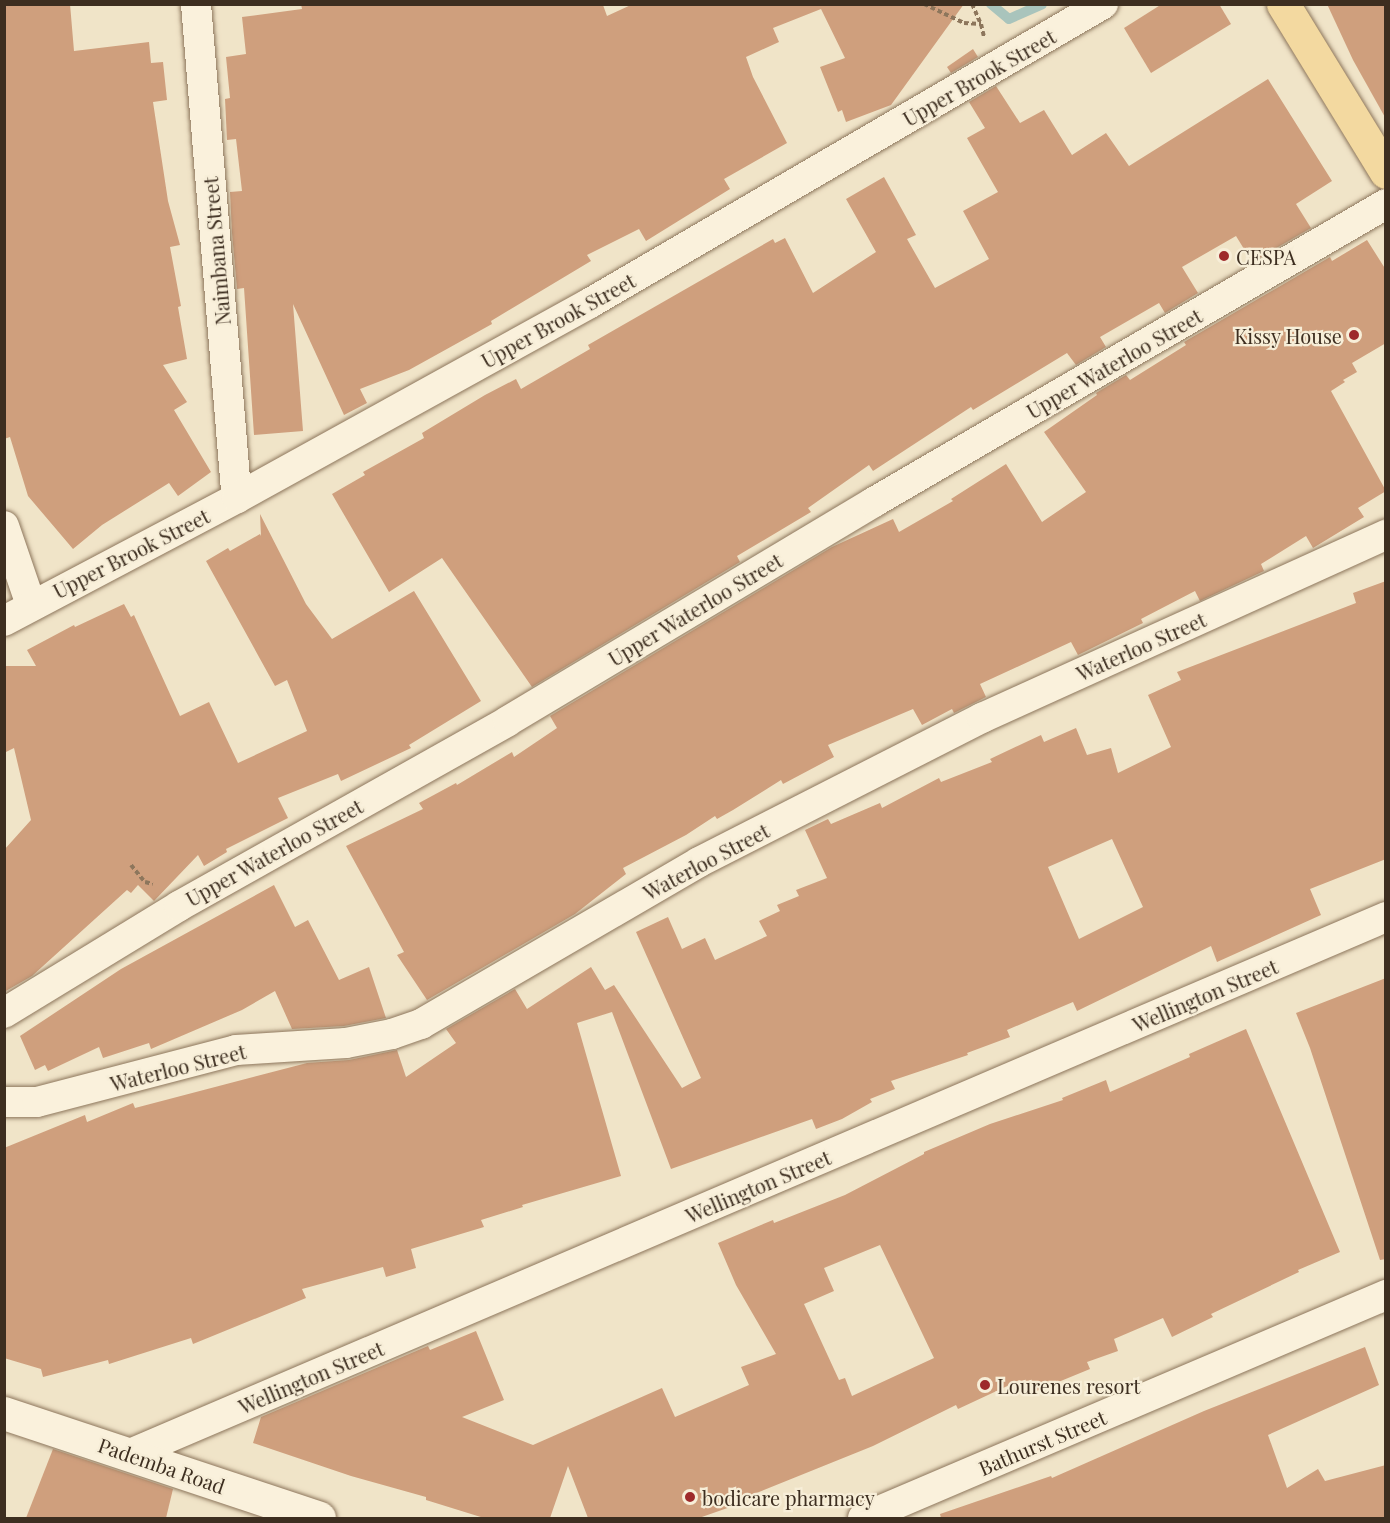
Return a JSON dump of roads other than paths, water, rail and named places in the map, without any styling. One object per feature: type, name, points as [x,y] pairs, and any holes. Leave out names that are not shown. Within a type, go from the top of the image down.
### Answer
[{"type":"main road","points":[[1283,4],[1386,172]]},
{"type":"main road","name":"Pademba Road","points":[[4,1413],[319,1518]]},
{"type":"street","name":"Naimbana Street","points":[[196,4],[237,498]]},
{"type":"street","name":"Upper Brook Street","points":[[4,621],[237,498],[590,303],[994,70],[1103,4]]},
{"type":"street","name":"Upper Waterloo Street","points":[[4,1013],[179,906],[508,721],[874,502],[1386,204]]},
{"type":"street","points":[[4,526],[31,605]]},
{"type":"street","name":"Waterloo Street","points":[[4,1102],[37,1102],[236,1050],[346,1043],[392,1034],[421,1024],[699,862],[972,723],[1386,535]]},
{"type":"street","name":"Wellington Street","points":[[130,1454],[1386,917]]},
{"type":"street","name":"Bathurst Street","points":[[863,1518],[1386,1295]]},
{"type":"waterway","points":[[991,4],[1009,19],[1042,4]]},
{"type":"place","name":"CESPA","points":[[1224,256]]},
{"type":"place","name":"Kissy House","points":[[1354,335]]},
{"type":"place","name":"Lourenes resort","points":[[985,1385]]},
{"type":"place","name":"bodicare pharmacy","points":[[690,1497]]}]
